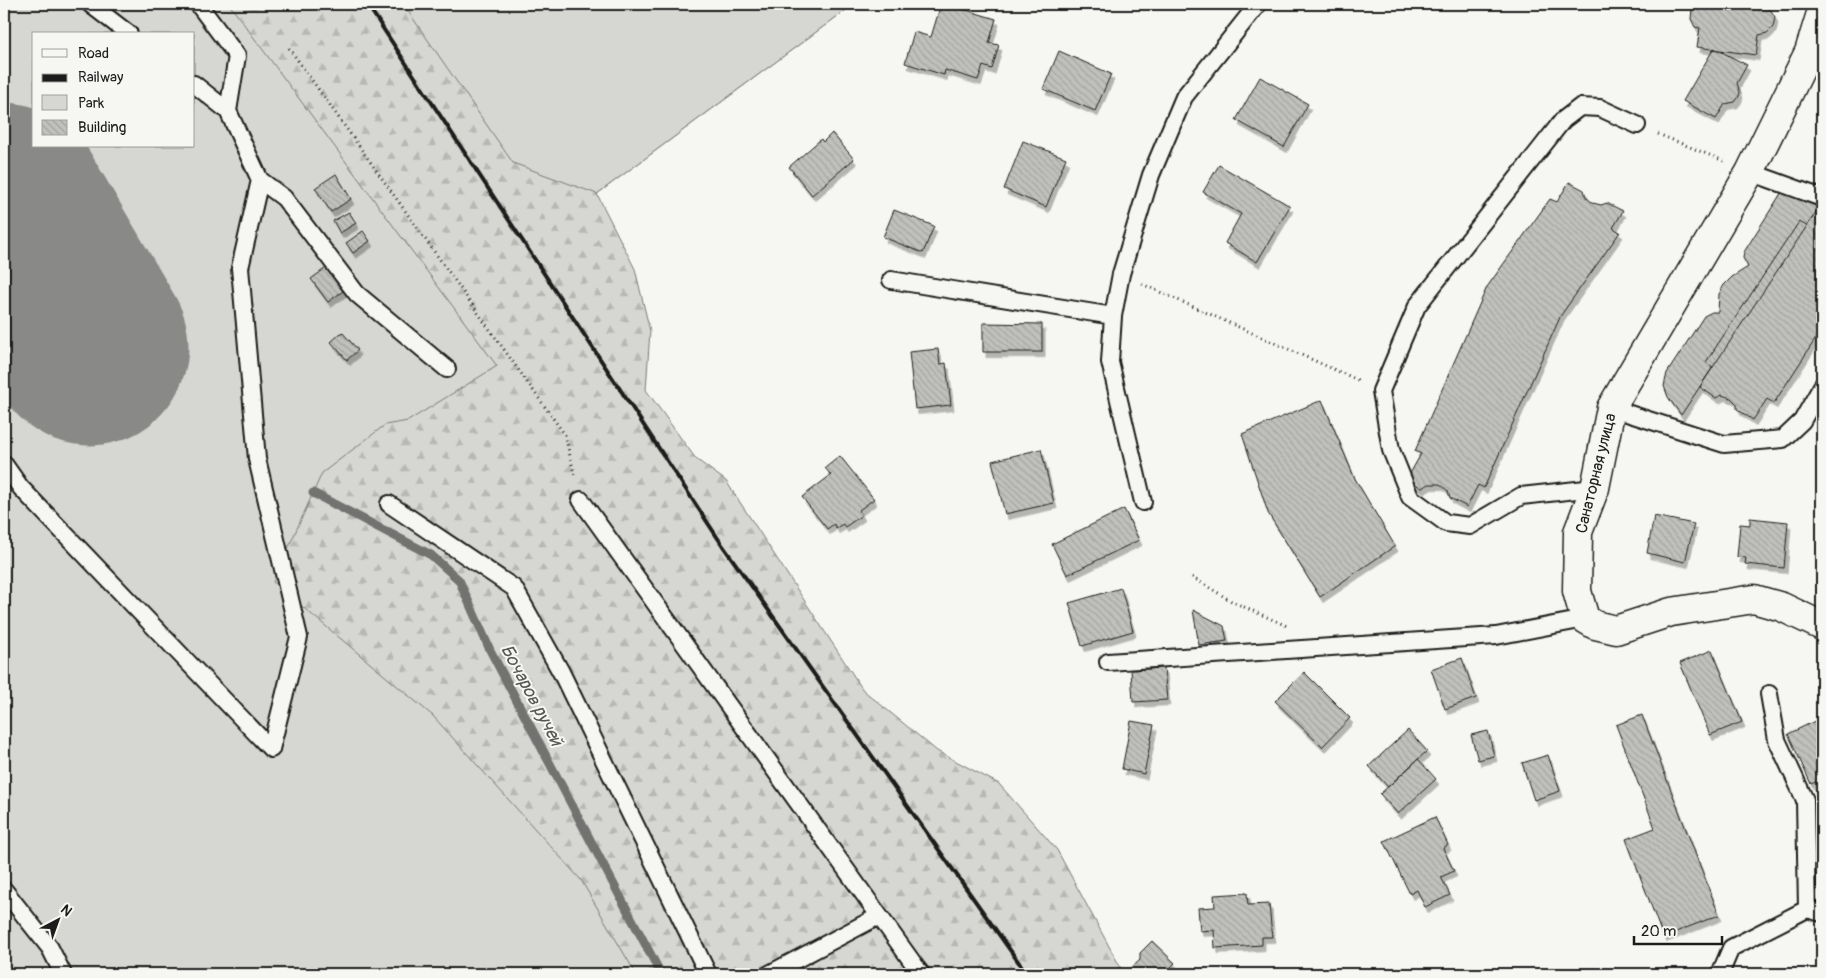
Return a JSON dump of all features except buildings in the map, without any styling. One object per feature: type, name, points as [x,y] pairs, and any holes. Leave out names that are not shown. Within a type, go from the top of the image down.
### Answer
[{"type":"street","name":"Санаторная улица","points":[[1585,619],[1577,591],[1578,532],[1595,488],[1611,408],[1750,172],[1809,52],[1822,10]]},
{"type":"street","points":[[1585,619],[1595,625],[1616,630],[1671,612],[1754,598],[1782,607],[1822,626]]},
{"type":"lane","points":[[90,4],[126,32]]},
{"type":"lane","points":[[198,4],[236,56],[228,111]]},
{"type":"lane","points":[[1143,502],[1110,362],[1113,316],[1121,274],[1151,175],[1184,98],[1258,4]]},
{"type":"lane","points":[[195,85],[228,111],[260,180],[284,198],[358,294],[447,369]]},
{"type":"lane","points":[[1595,488],[1521,496],[1470,526],[1446,523],[1410,497],[1390,450],[1381,391],[1417,306],[1564,120],[1580,107],[1600,108],[1637,125]]},
{"type":"lane","points":[[1750,172],[1822,198]]},
{"type":"lane","points":[[4,464],[21,488],[271,748],[299,637],[257,459],[240,268],[260,180]]},
{"type":"lane","points":[[891,280],[1113,316]]},
{"type":"lane","points":[[1611,408],[1724,444],[1783,439],[1802,421],[1822,386]]},
{"type":"lane","points":[[581,500],[921,974]]},
{"type":"lane","points":[[389,504],[514,588],[561,672],[708,974]]},
{"type":"lane","points":[[1108,662],[1496,636],[1585,619]]},
{"type":"lane","points":[[1720,974],[1731,948],[1815,911],[1804,800],[1777,740],[1769,694]]},
{"type":"lane","points":[[4,890],[50,948],[63,974]]},
{"type":"lane","points":[[769,974],[879,916]]},
{"type":"path","points":[[289,48],[565,435],[581,500]]},
{"type":"path","points":[[1637,125],[1750,172]]},
{"type":"path","points":[[1121,274],[1381,391]]},
{"type":"path","points":[[1192,578],[1233,602],[1293,628]]},
{"type":"green space","points":[[4,4],[229,4],[497,366],[408,421],[385,425],[322,473],[273,582],[433,716],[581,880],[636,974],[4,974]]},
{"type":"green space","points":[[27,4],[854,4],[597,194],[635,269],[650,331],[646,390],[696,459],[726,481],[863,690],[937,751],[999,784],[1057,850],[1124,974],[4,974],[4,345],[192,148],[195,148],[195,32],[183,32]]},
{"type":"green space","points":[[403,4],[854,4],[597,194],[513,163]]},
{"type":"waterway","name":"Бочаров ручей","points":[[313,493],[431,555],[459,580],[490,650],[661,974]]},
{"type":"runway","points":[[4,202],[89,346]]},
{"type":"railway","points":[[367,4],[723,546],[1027,974]]}]
